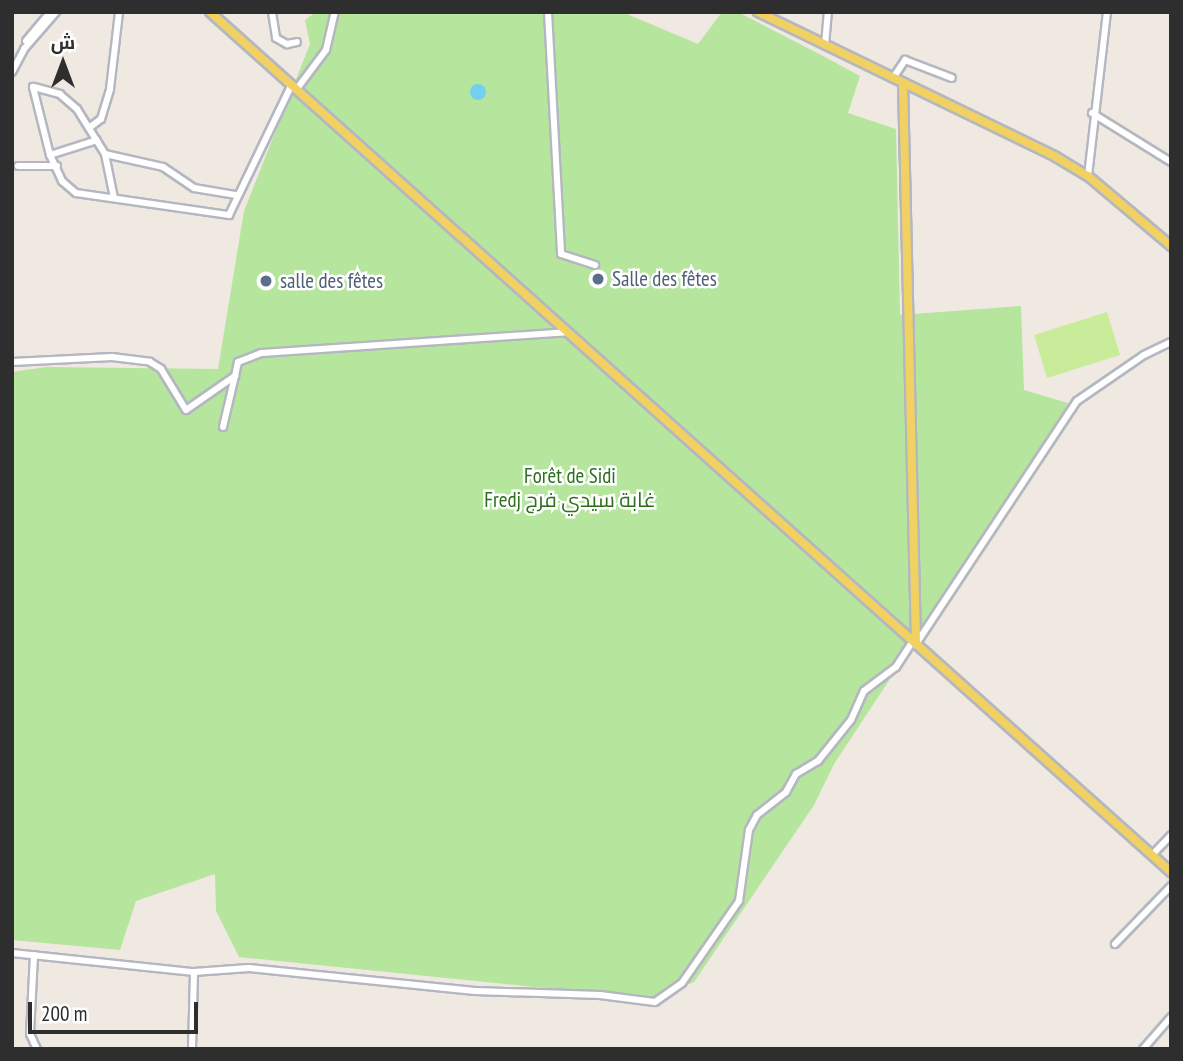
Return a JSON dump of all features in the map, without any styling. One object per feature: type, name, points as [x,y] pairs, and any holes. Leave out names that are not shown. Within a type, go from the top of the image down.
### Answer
[{"type":"main road","points":[[210,12],[1171,872]]},
{"type":"main road","points":[[758,12],[1088,176],[1171,246]]},
{"type":"main road","points":[[903,83],[914,644]]},
{"type":"street","points":[[12,60],[50,12]]},
{"type":"street","points":[[12,72],[24,49],[56,12]]},
{"type":"street","points":[[89,128],[101,119],[110,89],[119,12]]},
{"type":"street","points":[[272,12],[275,38],[283,43],[297,42]]},
{"type":"street","points":[[114,198],[106,154],[77,109],[60,94],[33,87],[50,155],[62,181],[76,192],[114,198],[229,215],[236,195],[294,88],[326,50],[335,12]]},
{"type":"street","points":[[548,12],[561,254],[595,265]]},
{"type":"street","points":[[825,45],[828,12]]},
{"type":"street","points":[[1088,176],[1092,113],[1107,12]]},
{"type":"street","points":[[893,78],[905,60],[951,78]]},
{"type":"street","points":[[1092,113],[1171,162]]},
{"type":"street","points":[[50,155],[97,140]]},
{"type":"street","points":[[106,154],[163,167],[194,188],[236,195]]},
{"type":"street","points":[[18,166],[57,166]]},
{"type":"street","points":[[223,427],[237,362],[284,348],[569,332]]},
{"type":"street","points":[[12,953],[194,972],[249,968],[475,991],[600,995],[644,1003],[662,999],[682,983],[739,901],[749,830],[757,815],[786,792],[796,774],[818,761],[849,724],[864,691],[896,667],[914,644],[1077,401],[1144,355],[1171,342]]},
{"type":"street","points":[[12,362],[112,357],[150,362],[161,369],[186,410],[235,376]]},
{"type":"street","points":[[1152,855],[1171,835]]},
{"type":"street","points":[[1115,944],[1171,886]]},
{"type":"street","points":[[34,955],[30,1034],[37,1049]]},
{"type":"street","points":[[192,1049],[194,972]]},
{"type":"street","points":[[1143,1049],[1171,1017]]},
{"type":"green space","name":"Forêt de Sidi Fredj غابة سيدي فرج","points":[[316,12],[622,12],[698,44],[722,12],[738,12],[825,57],[860,76],[848,113],[896,129],[900,315],[1021,306],[1024,390],[1071,404],[834,764],[814,805],[694,982],[653,999],[239,957],[216,911],[215,874],[136,901],[120,950],[12,940],[12,372],[46,367],[218,369],[244,211],[310,44],[305,20]]},
{"type":"green space","points":[[1107,312],[1120,355],[1047,378],[1034,335]]},
{"type":"water","points":[[478,84],[484,86],[484,98],[478,100],[472,98],[470,92],[472,86]]},
{"type":"place","name":"Salle des fêtes","points":[[598,279]]},
{"type":"place","name":"salle des fêtes","points":[[266,281]]}]
